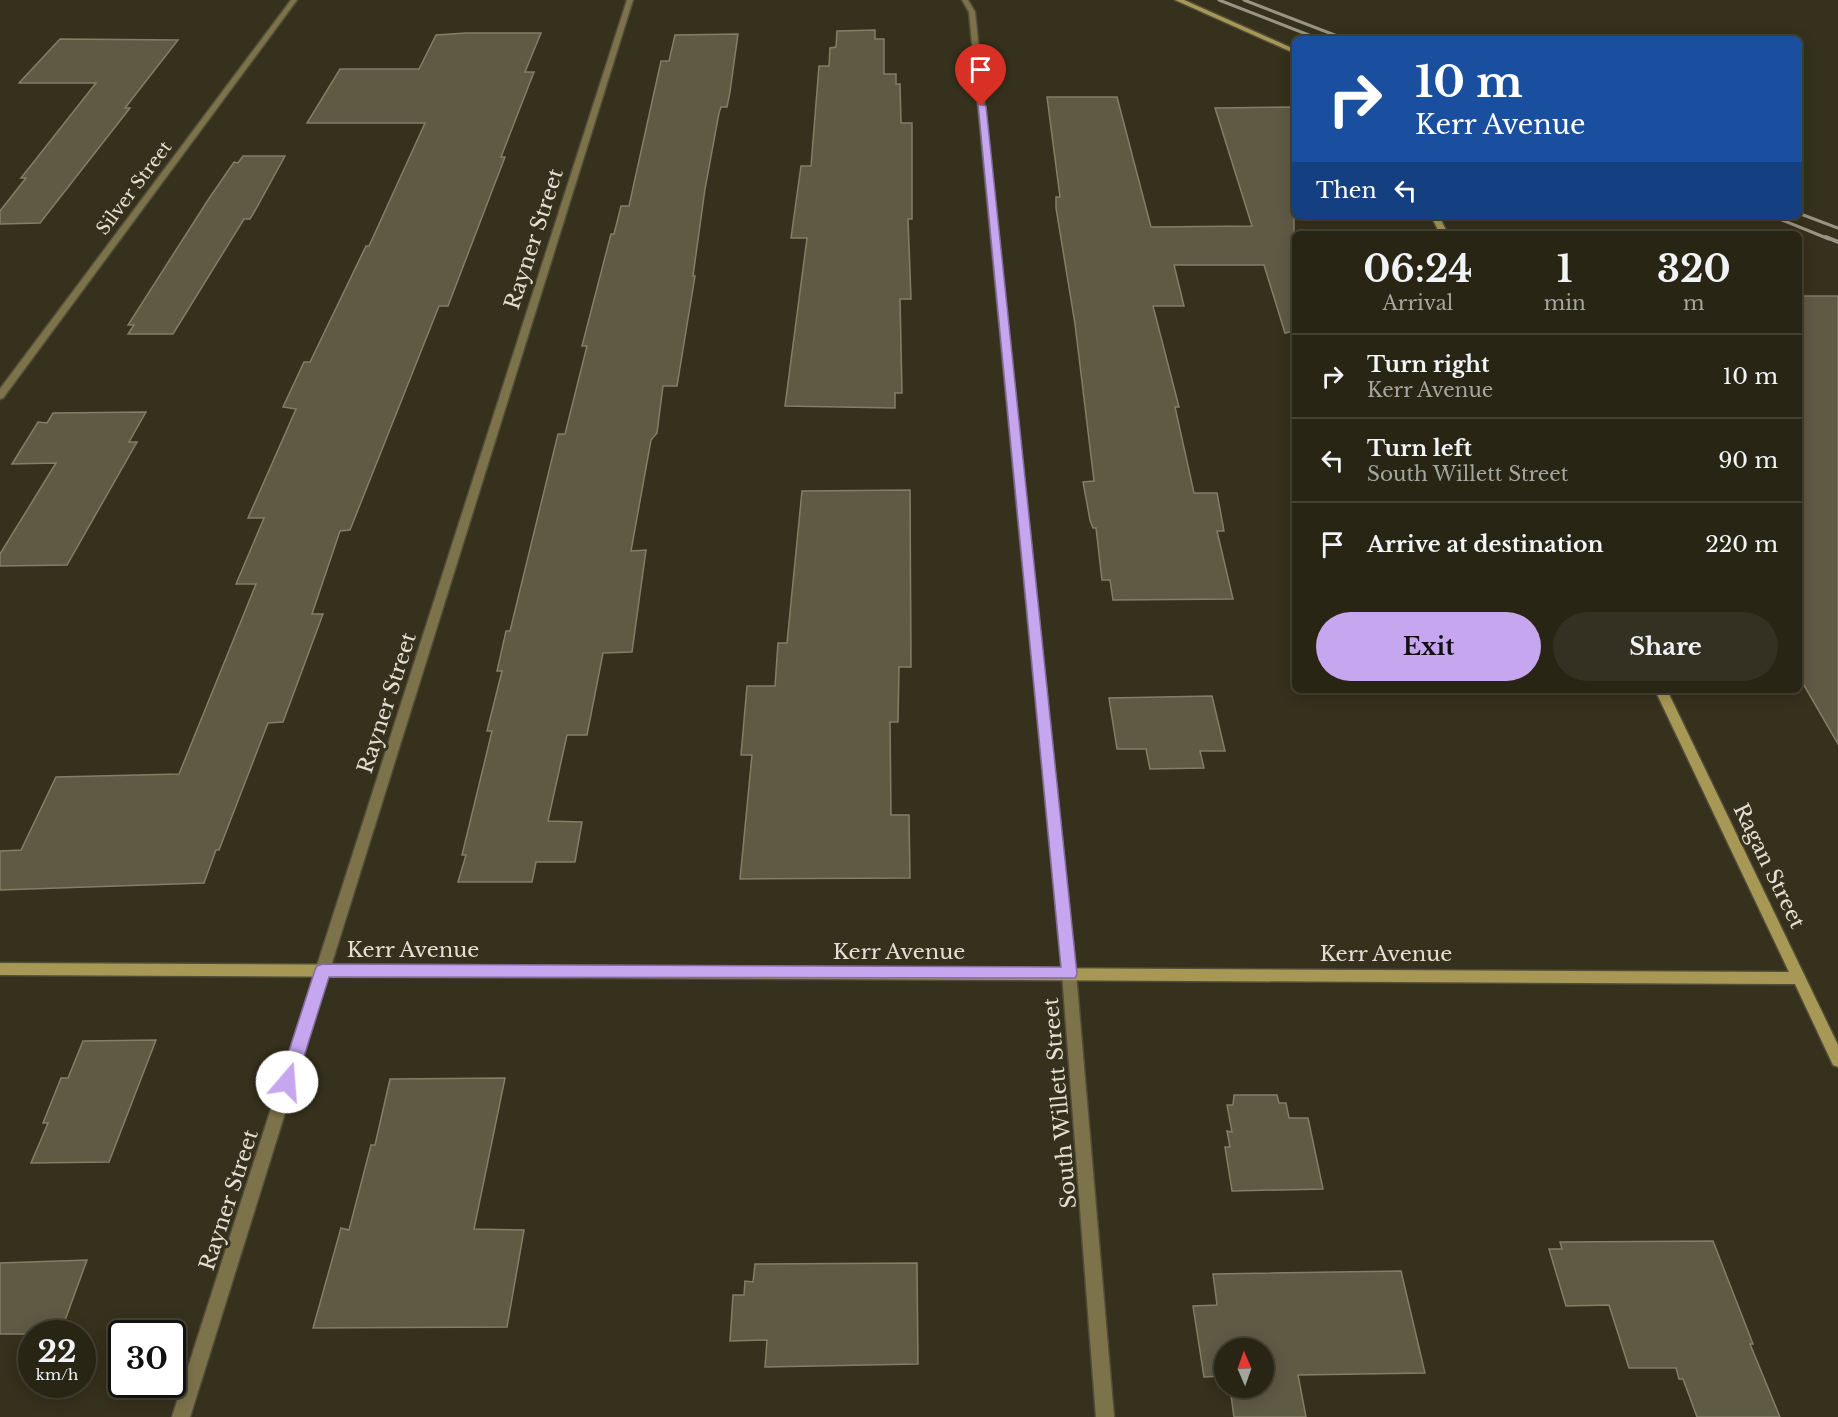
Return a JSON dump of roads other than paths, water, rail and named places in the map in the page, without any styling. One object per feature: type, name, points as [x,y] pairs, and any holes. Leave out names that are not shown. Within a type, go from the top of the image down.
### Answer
[{"type":"street","name":"Silver Street","points":[[0,396],[294,0]]},
{"type":"street","name":"Rayner Street","points":[[181,1417],[630,0]]},
{"type":"street","name":"South Willett Street","points":[[964,0],[972,12],[1070,974],[1105,1417]]},
{"type":"street","points":[[1178,0],[1292,50]]},
{"type":"street","name":"Ragan Street","points":[[1662,693],[1838,1060]]},
{"type":"street","name":"Kerr Avenue","points":[[0,969],[1799,978]]},
{"type":"railway","points":[[1219,0],[1311,36]]},
{"type":"railway","points":[[1244,0],[1337,36]]},
{"type":"railway","points":[[1802,214],[1838,228]]},
{"type":"railway","points":[[1779,219],[1829,239]]},
{"type":"railway","points":[[1826,237],[1838,242]]}]
